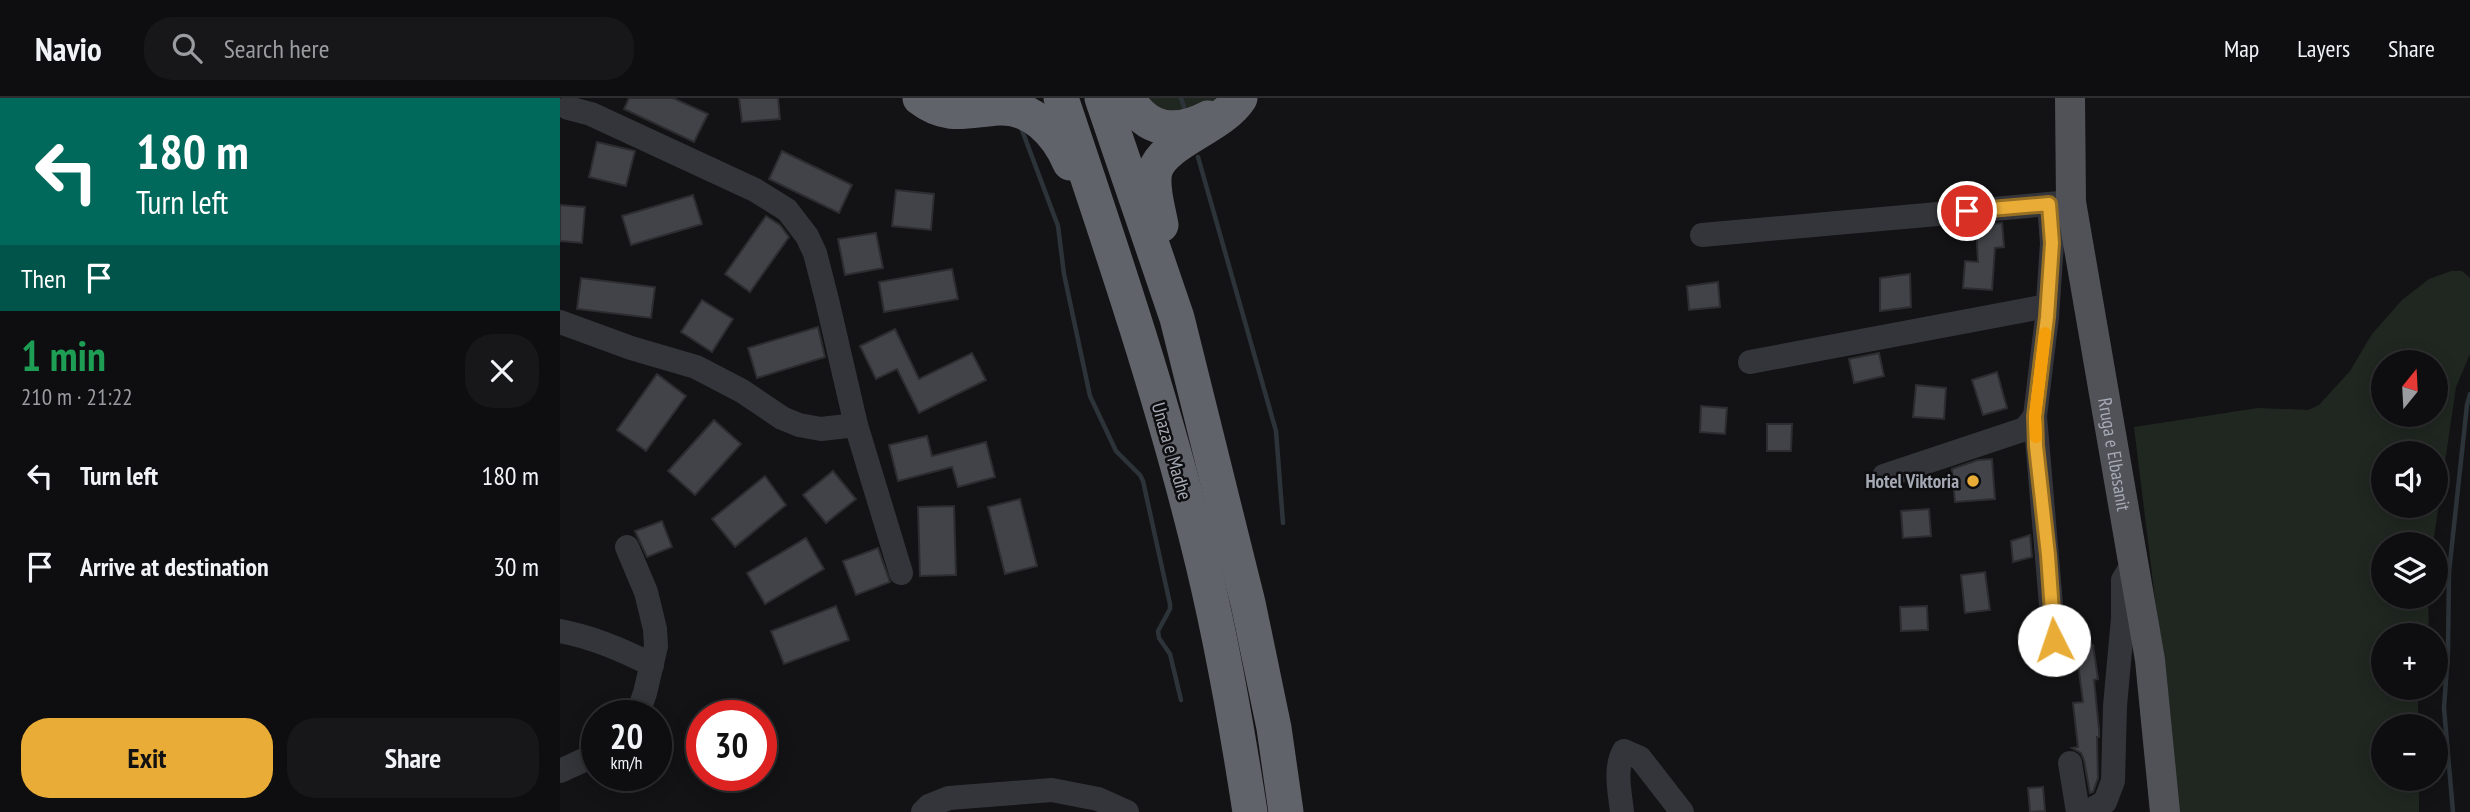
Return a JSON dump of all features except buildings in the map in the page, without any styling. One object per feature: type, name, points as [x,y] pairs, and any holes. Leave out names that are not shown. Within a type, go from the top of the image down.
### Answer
[{"type":"highway","points":[[920,98],[950,112],[1015,109],[1027,113],[1046,126],[1065,152],[1082,191],[1102,250],[1139,332]]},
{"type":"highway","points":[[940,98],[968,102],[991,98]]},
{"type":"highway","name":"Unaza e Madhe","points":[[1061,98],[1139,332],[1198,541],[1234,709],[1250,812]]},
{"type":"highway","name":"Unaza e Madhe","points":[[1102,98],[1177,318],[1248,603],[1274,728],[1286,812]]},
{"type":"highway","points":[[1128,98],[1136,112],[1149,122],[1179,129],[1197,124],[1213,115],[1231,98]]},
{"type":"highway","points":[[1177,318],[1154,182],[1156,168],[1168,153],[1218,120],[1240,98]]},
{"type":"main road","name":"Rruga e Elbasanit","points":[[2070,98],[2060,203],[2134,562],[2150,660],[2165,812]]},
{"type":"street","points":[[565,109],[590,114],[755,190],[787,210],[807,236],[815,253],[856,425],[901,573]]},
{"type":"street","points":[[1702,235],[2060,203],[2052,243],[2035,416],[2054,640]]},
{"type":"street","points":[[1750,362],[2047,306]]},
{"type":"street","points":[[560,322],[631,348],[696,367],[741,391],[782,418],[799,425],[821,429],[856,425]]},
{"type":"street","points":[[1884,476],[2025,429],[2035,416]]},
{"type":"street","points":[[626,547],[646,593],[655,629],[656,646],[642,700]]},
{"type":"street","points":[[2087,812],[2105,802],[2113,781],[2123,580],[2134,562]]},
{"type":"street","points":[[560,631],[578,634],[620,649],[652,665]]},
{"type":"street","points":[[1622,812],[1619,759],[1624,751],[1640,758],[1682,812]]},
{"type":"street","points":[[560,771],[581,761]]},
{"type":"street","points":[[2070,763],[2078,812]]},
{"type":"street","points":[[936,808],[949,798],[1052,790],[1098,799],[1127,812]]},
{"type":"shaded area","points":[[1136,98],[1223,98],[1183,120]]},
{"type":"shaded area","points":[[2451,271],[2462,271],[2470,278],[2470,354],[2456,387],[2448,442],[2371,441],[2371,518],[2437,518],[2435,532],[2371,532],[2371,609],[2428,609],[2429,623],[2371,623],[2371,700],[2419,700],[2418,714],[2371,714],[2371,791],[2419,791],[2419,812],[2172,812],[2163,664],[2134,427],[2258,408],[2308,410],[2319,405],[2350,371],[2372,334],[2402,300],[2429,279]]},
{"type":"waterway","points":[[1181,98],[1184,107]]},
{"type":"waterway","points":[[1022,130],[1058,226],[1064,274],[1090,396],[1116,451],[1143,481],[1170,604],[1158,631],[1159,638],[1170,654],[1181,700]]},
{"type":"waterway","points":[[1198,157],[1276,431],[1283,523]]},
{"type":"waterway","points":[[2453,812],[2444,708],[2449,572],[2470,394]]},
{"type":"slow traffic","points":[[2036,437],[2035,416],[2045,333]]},
{"type":"place","name":"Hotel Viktoria","points":[[1973,481]]},
{"type":"route","points":[[1967,211],[2049,204],[2052,243],[2047,317],[2035,416],[2054,640]]}]
